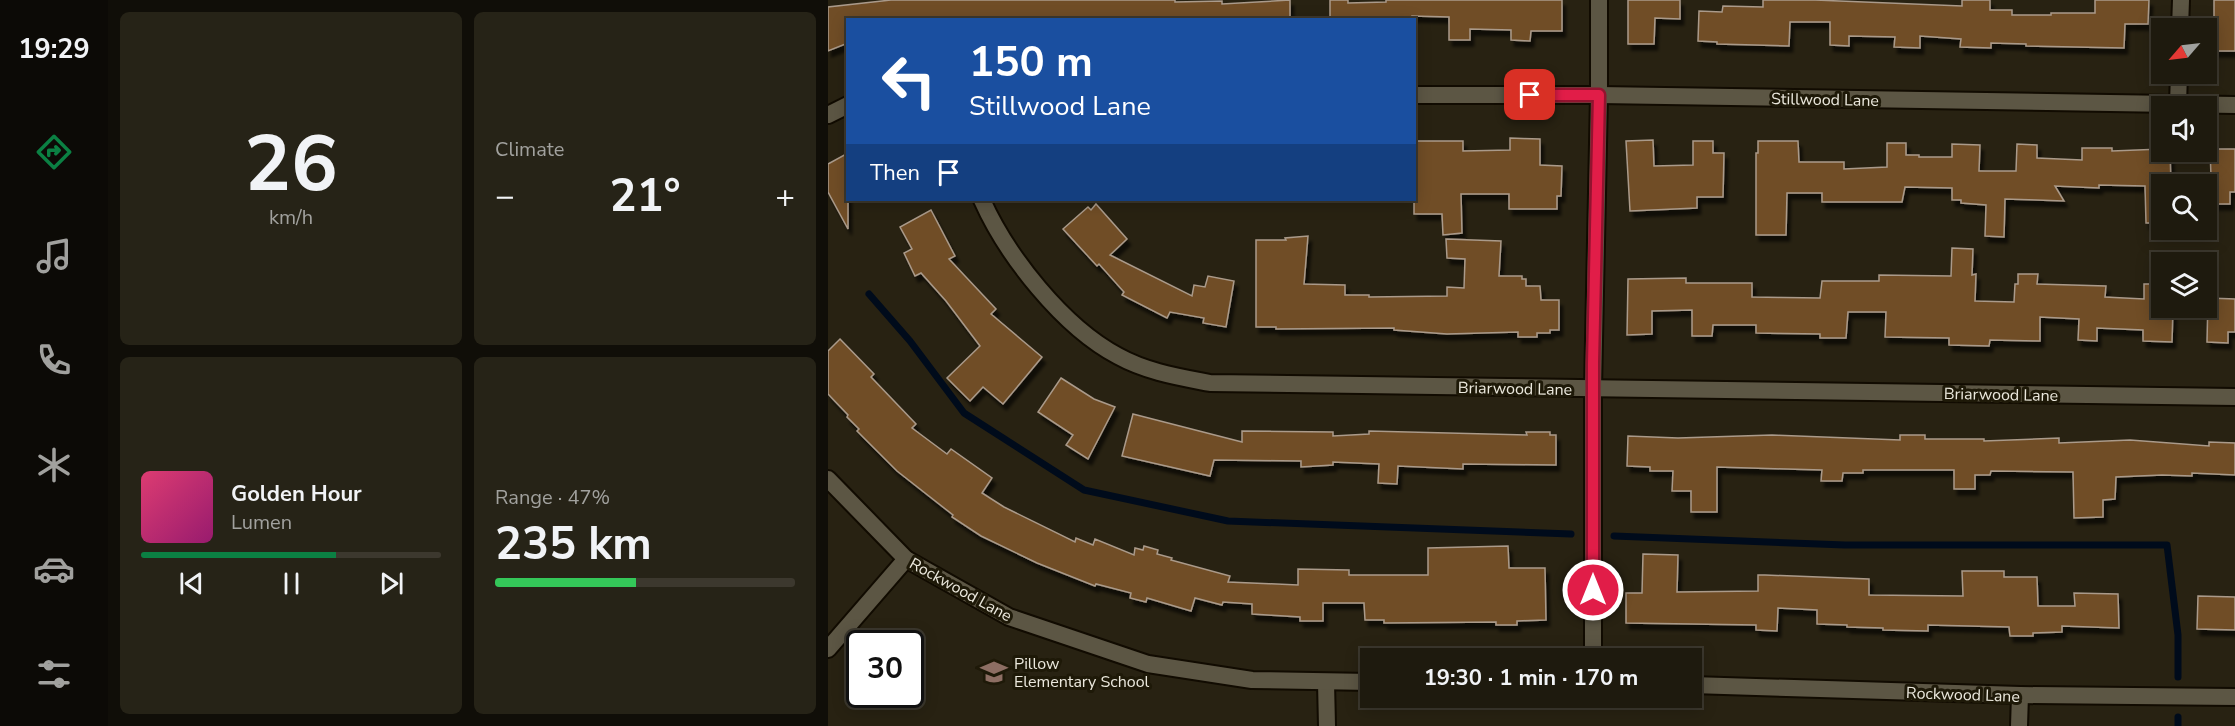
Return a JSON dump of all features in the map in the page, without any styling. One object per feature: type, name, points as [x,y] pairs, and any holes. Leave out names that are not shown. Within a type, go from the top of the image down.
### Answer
[{"type":"street","points":[[1593,648],[1593,389],[1599,0]]},
{"type":"street","points":[[2180,18],[2181,0]]},
{"type":"street","name":"Stillwood Lane","points":[[1416,95],[1599,95],[2151,104]]},
{"type":"street","name":"Stillwood Lane","points":[[2217,105],[2235,105]]},
{"type":"street","points":[[828,115],[846,106]]},
{"type":"street","name":"Briarwood Lane","points":[[983,201],[1005,243],[1039,289],[1083,332],[1118,356],[1154,372],[1210,383],[2235,397]]},
{"type":"street","name":"Rockwood Lane","points":[[828,479],[906,559],[1009,617],[1148,664],[1252,680],[1360,682]]},
{"type":"street","points":[[828,649],[906,559]]},
{"type":"street","points":[[1326,682],[1327,726]]},
{"type":"street","name":"Rockwood Lane","points":[[1702,685],[2020,696],[2235,697]]},
{"type":"street","points":[[2019,726],[2020,696]]},
{"type":"building","points":[[891,0],[1175,0],[1175,2],[1222,1],[1222,4],[1290,0],[1290,18],[846,18],[846,44],[828,51],[828,7]]},
{"type":"building","points":[[1330,0],[1348,0],[1348,3],[1386,2],[1386,0],[1562,0],[1562,31],[1531,31],[1530,41],[1511,40],[1511,30],[1470,29],[1470,40],[1449,40],[1449,17],[1330,18]]},
{"type":"building","points":[[1628,0],[1680,0],[1680,19],[1655,18],[1654,44],[1628,44]]},
{"type":"building","points":[[1763,0],[1962,6],[1962,0],[1990,0],[1990,10],[2012,10],[2012,15],[2051,15],[2051,13],[2095,13],[2095,0],[2149,0],[2148,24],[2125,24],[2124,48],[1991,43],[1991,48],[1960,47],[1961,39],[1920,36],[1920,48],[1894,47],[1895,37],[1849,36],[1849,46],[1830,45],[1830,22],[1790,22],[1789,46],[1717,44],[1717,42],[1698,41],[1699,11],[1722,12],[1723,6],[1763,7]]},
{"type":"building","points":[[2214,0],[2235,0],[2235,51],[2217,51],[2217,18],[2214,18]]},
{"type":"building","points":[[1510,138],[1540,139],[1540,165],[1562,166],[1561,196],[1557,196],[1557,209],[1509,209],[1509,194],[1461,194],[1462,233],[1443,235],[1442,214],[1414,214],[1416,141],[1463,141],[1463,151],[1510,150]]},
{"type":"building","points":[[1653,140],[1654,166],[1693,165],[1693,141],[1713,141],[1713,153],[1724,153],[1723,197],[1697,197],[1697,208],[1630,211],[1626,141]]},
{"type":"building","points":[[1758,141],[1798,141],[1799,162],[1844,162],[1844,169],[1887,167],[1887,143],[1906,143],[1906,155],[1919,155],[1919,157],[1952,157],[1952,144],[1980,145],[1979,171],[2016,171],[2017,144],[2037,145],[2037,158],[2082,160],[2082,148],[2112,148],[2112,151],[2151,149],[2151,162],[2170,162],[2171,174],[2151,174],[2151,223],[2146,223],[2145,186],[2099,185],[2099,188],[2055,186],[2064,201],[2005,199],[2004,237],[1985,236],[1986,205],[1952,200],[1952,188],[1905,187],[1902,202],[1822,202],[1822,193],[1787,193],[1786,235],[1756,235],[1756,153],[1758,153]]},
{"type":"building","points":[[2217,149],[2235,149],[2235,192],[2230,192],[2230,204],[2217,204],[2217,174],[2211,174],[2210,162],[2217,162]]},
{"type":"building","points":[[846,154],[848,229],[828,192],[828,164]]},
{"type":"building","points":[[1096,204],[1127,239],[1110,255],[1192,296],[1194,285],[1205,287],[1208,276],[1234,281],[1226,327],[1203,323],[1204,318],[1170,312],[1167,318],[1122,295],[1124,292],[1099,264],[1097,266],[1063,229],[1088,207],[1091,210]]},
{"type":"building","points":[[931,210],[955,256],[949,259],[996,309],[991,314],[1042,357],[1003,404],[983,387],[970,401],[947,378],[980,346],[946,301],[921,273],[915,276],[904,253],[912,249],[900,227]]},
{"type":"building","points":[[1308,236],[1304,284],[1345,285],[1345,295],[1369,295],[1369,297],[1447,296],[1447,287],[1464,288],[1465,259],[1447,258],[1446,239],[1501,241],[1499,276],[1522,276],[1522,279],[1526,279],[1526,286],[1540,286],[1541,300],[1559,300],[1559,330],[1537,333],[1537,337],[1518,337],[1518,332],[1447,334],[1394,330],[1394,328],[1276,329],[1276,327],[1256,327],[1256,240],[1286,240],[1285,238]]},
{"type":"building","points":[[1952,248],[1973,249],[1972,275],[1976,274],[1975,301],[2014,302],[2018,274],[2038,274],[2037,284],[2106,286],[2105,297],[2144,299],[2144,284],[2151,284],[2151,318],[2173,318],[2172,342],[2143,341],[2143,330],[2097,328],[2097,341],[2078,340],[2079,319],[2040,317],[2040,341],[1990,340],[1989,346],[1949,345],[1949,338],[1885,337],[1886,312],[1848,312],[1846,338],[1820,338],[1820,334],[1756,333],[1756,325],[1713,325],[1712,336],[1692,336],[1692,310],[1652,311],[1652,334],[1627,335],[1628,279],[1686,278],[1686,283],[1752,283],[1752,297],[1820,298],[1822,281],[1879,281],[1879,275],[1951,276]]},
{"type":"building","points":[[2217,298],[2235,299],[2235,332],[2228,332],[2228,343],[2207,342],[2208,318],[2217,318]]},
{"type":"building","points":[[840,339],[874,374],[871,377],[916,424],[912,428],[947,454],[951,449],[992,478],[982,493],[1004,507],[1075,542],[1076,538],[1093,545],[1095,539],[1134,555],[1135,548],[1143,550],[1144,546],[1158,550],[1157,554],[1172,558],[1171,560],[1230,576],[1228,582],[1298,585],[1298,569],[1349,570],[1349,575],[1428,575],[1428,548],[1508,546],[1509,568],[1545,568],[1546,620],[1517,621],[1517,625],[1496,625],[1496,622],[1384,623],[1384,620],[1365,620],[1364,603],[1323,603],[1323,621],[1300,621],[1300,617],[1252,614],[1252,604],[1223,602],[1222,605],[1195,598],[1191,611],[1147,598],[1146,602],[1130,598],[1131,593],[1096,584],[1095,586],[1037,563],[981,536],[952,517],[953,515],[897,471],[857,431],[859,429],[828,394],[828,351]]},
{"type":"building","points":[[1061,378],[1094,399],[1115,407],[1088,459],[1066,445],[1073,435],[1038,412]]},
{"type":"building","points":[[1133,414],[1242,442],[1242,431],[1333,432],[1333,436],[1369,434],[1369,431],[1527,435],[1526,432],[1550,432],[1550,435],[1556,435],[1556,465],[1463,464],[1463,469],[1398,466],[1397,484],[1378,483],[1379,464],[1333,462],[1333,465],[1301,467],[1301,461],[1214,460],[1210,476],[1122,456]]},
{"type":"building","points":[[1772,435],[1900,440],[1900,435],[1925,435],[1925,439],[1984,439],[1984,441],[2059,438],[2059,443],[2130,440],[2209,446],[2209,442],[2235,443],[2235,475],[2192,473],[2192,476],[2116,477],[2115,499],[2103,500],[2103,517],[2074,518],[2073,472],[1991,471],[1990,475],[1975,475],[1975,489],[1954,489],[1954,470],[1863,470],[1863,473],[1843,473],[1842,481],[1821,481],[1822,470],[1717,467],[1717,512],[1691,512],[1691,491],[1672,491],[1673,471],[1650,471],[1650,467],[1627,466],[1628,436],[1678,438]]},
{"type":"building","points":[[1643,554],[1678,555],[1677,592],[1758,591],[1758,575],[1765,575],[1869,579],[1869,595],[1963,596],[1962,571],[2004,571],[2004,577],[2037,577],[2038,606],[2075,606],[2074,593],[2118,594],[2119,628],[2062,626],[2062,632],[2033,633],[2033,636],[2010,636],[2009,627],[1928,625],[1928,631],[1883,630],[1883,628],[1817,624],[1817,610],[1778,608],[1777,631],[1756,630],[1756,625],[1626,623],[1626,593],[1642,593]]},
{"type":"building","points":[[2198,596],[2235,597],[2235,630],[2197,629]]},
{"type":"waterway","points":[[869,294],[910,341],[964,413],[1084,490],[1228,521],[1571,534]]},
{"type":"waterway","points":[[1614,536],[1845,545],[2167,545],[2178,635],[2178,677]]},
{"type":"waterway","points":[[2178,717],[2178,726]]},
{"type":"place","name":"Pillow Elementary School","points":[[994,672]]},
{"type":"route","points":[[1530,95],[1599,95],[1593,363],[1593,590]]}]
